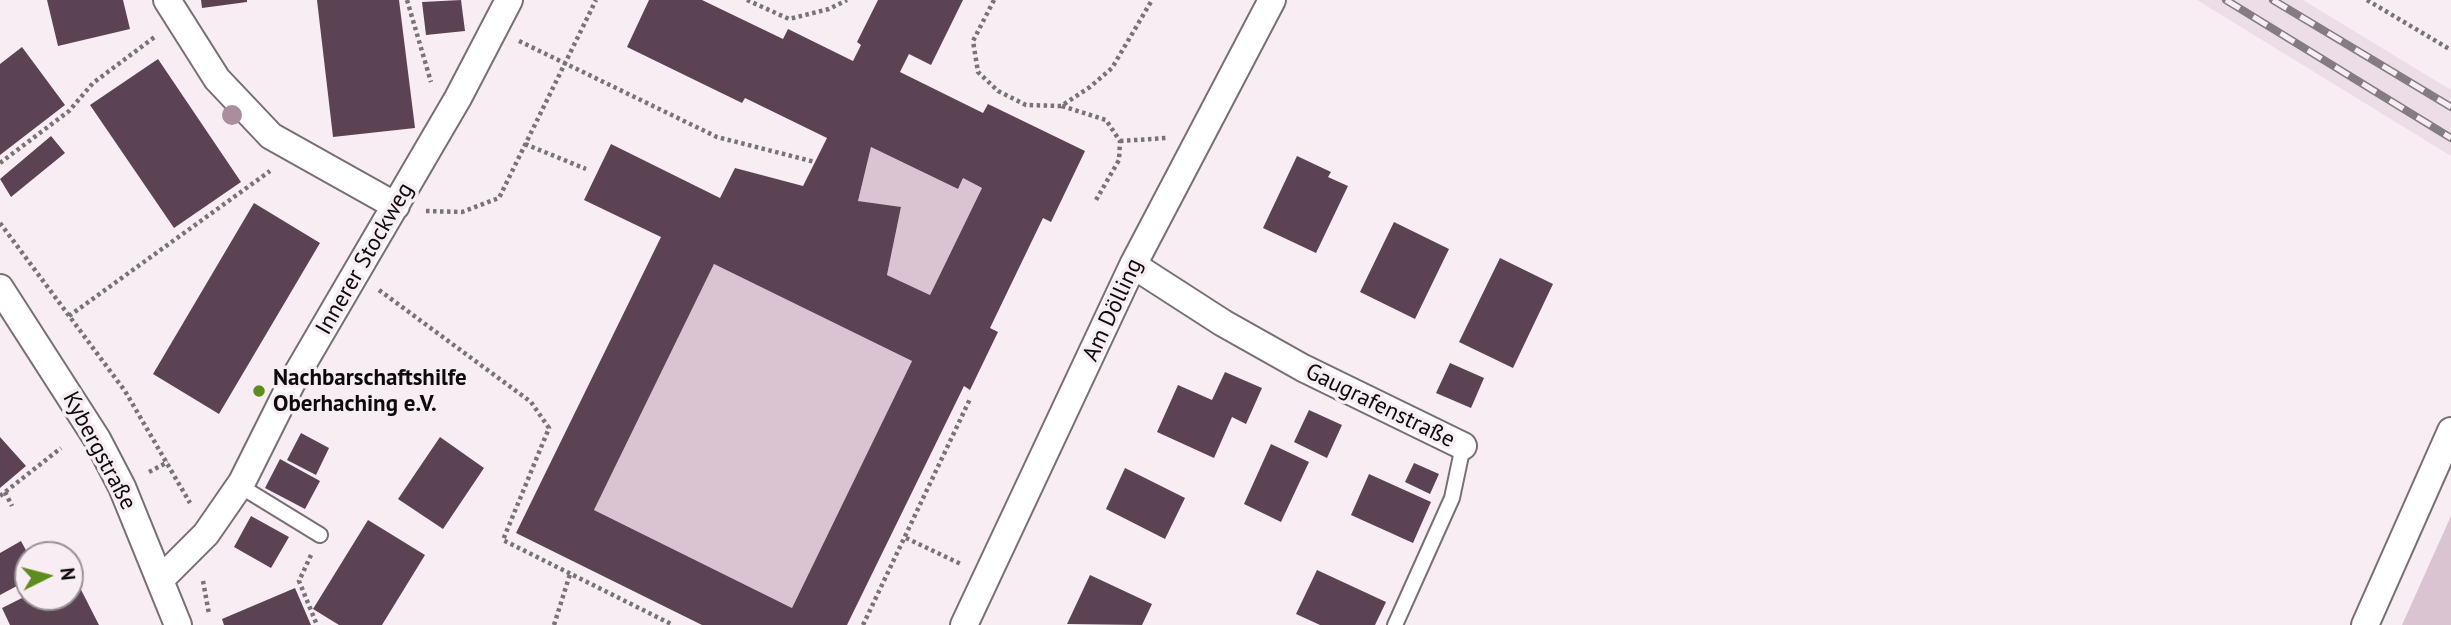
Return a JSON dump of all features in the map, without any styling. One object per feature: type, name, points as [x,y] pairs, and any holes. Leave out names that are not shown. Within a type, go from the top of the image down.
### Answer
[{"type":"street","name":"Innerer Stockweg","points":[[161,579],[206,534],[240,486],[291,384],[408,208],[458,98],[509,0]]},
{"type":"street","name":"Am Dölling","points":[[964,625],[1133,265],[1272,0]]},
{"type":"street","points":[[173,10],[217,79],[271,136],[408,208]]},
{"type":"street","name":"Gaugrafenstraße","points":[[1133,265],[1223,323],[1303,368],[1463,446]]},
{"type":"street","name":"Kybergstraße","points":[[3,299],[97,439],[122,487],[178,625]]},
{"type":"street","points":[[2365,625],[2451,431]]},
{"type":"lane","name":"Gaugrafenstraße","points":[[1395,625],[1451,498],[1463,446]]},
{"type":"lane","points":[[240,486],[320,535]]},
{"type":"path","points":[[407,0],[429,81],[458,98]]},
{"type":"path","points":[[408,208],[462,212],[499,198],[596,0]]},
{"type":"path","points":[[747,0],[789,19],[829,9],[847,0]]},
{"type":"path","points":[[994,0],[974,41],[978,72],[998,92],[1026,105],[1061,106],[1107,120],[1120,141],[1119,160],[1096,200]]},
{"type":"path","points":[[1061,106],[1112,68],[1152,0]]},
{"type":"path","points":[[2367,0],[2451,50]]},
{"type":"path","points":[[0,163],[69,111],[93,82],[173,10]]},
{"type":"path","points":[[493,30],[566,61],[717,137],[815,162]]},
{"type":"path","points":[[1120,141],[1166,138]]},
{"type":"path","points":[[525,144],[586,169]]},
{"type":"path","points":[[69,316],[280,163],[308,157]]},
{"type":"path","points":[[0,223],[125,391],[206,534],[203,579],[211,625]]},
{"type":"path","points":[[372,285],[531,402],[549,428],[503,540],[673,625]]},
{"type":"path","points":[[863,625],[970,399]]},
{"type":"path","points":[[0,496],[61,448]]},
{"type":"path","points":[[5,492],[12,506]]},
{"type":"path","points":[[317,625],[299,581],[320,535]]},
{"type":"path","points":[[906,538],[987,577]]},
{"type":"path","points":[[554,625],[570,574]]},
{"type":"shaded area","points":[[2197,0],[2303,0],[2451,90],[2451,156]]},
{"type":"shaded area","points":[[871,147],[958,189],[963,178],[982,188],[930,295],[887,275],[901,208],[858,201]]},
{"type":"shaded area","points":[[714,264],[912,361],[792,608],[594,510]]},
{"type":"shaded area","points":[[2451,516],[2451,625],[2402,625]]},
{"type":"building","points":[[47,0],[123,0],[130,29],[58,46]]},
{"type":"building","points":[[201,0],[247,0],[247,2],[202,8]]},
{"type":"building","points":[[317,0],[399,0],[415,128],[333,137]]},
{"type":"building","points":[[461,0],[465,31],[426,35],[422,2]]},
{"type":"building","points":[[649,0],[702,0],[783,39],[788,29],[853,61],[861,45],[857,42],[878,0],[963,0],[931,65],[909,54],[900,72],[983,113],[988,104],[1085,151],[1051,222],[1043,218],[990,328],[998,332],[970,390],[964,386],[847,625],[702,625],[516,533],[661,237],[584,200],[611,144],[720,198],[735,168],[803,186],[827,138],[745,98],[742,103],[627,47]],"holes":[[[871,147],[958,189],[963,178],[982,188],[930,295],[887,275],[901,207],[858,201]],[[714,264],[912,361],[792,608],[594,510]]]},
{"type":"building","points":[[22,47],[65,105],[0,155],[0,64]]},
{"type":"building","points":[[158,59],[241,182],[174,228],[90,105]]},
{"type":"building","points":[[51,136],[65,153],[11,197],[0,179]]},
{"type":"building","points":[[1297,156],[1331,172],[1328,177],[1348,186],[1316,253],[1263,228]]},
{"type":"building","points":[[254,203],[320,243],[219,414],[153,374]]},
{"type":"building","points":[[1394,222],[1449,249],[1415,319],[1360,292]]},
{"type":"building","points":[[1500,258],[1553,284],[1513,368],[1459,342]]},
{"type":"building","points":[[1450,363],[1484,378],[1471,408],[1436,393]]},
{"type":"building","points":[[1225,372],[1262,388],[1246,424],[1232,417],[1214,458],[1157,432],[1178,385],[1212,400]]},
{"type":"building","points":[[1309,410],[1342,425],[1327,458],[1294,442]]},
{"type":"building","points":[[301,433],[329,448],[316,475],[287,460]]},
{"type":"building","points":[[0,437],[26,466],[0,488]]},
{"type":"building","points":[[440,437],[484,468],[443,529],[398,499]]},
{"type":"building","points":[[1271,444],[1309,462],[1281,522],[1244,504]]},
{"type":"building","points":[[280,459],[320,481],[305,509],[265,488]]},
{"type":"building","points":[[1414,463],[1439,474],[1430,494],[1405,482]]},
{"type":"building","points":[[1125,468],[1185,498],[1165,539],[1106,509]]},
{"type":"building","points":[[1369,474],[1431,502],[1413,543],[1351,515]]},
{"type":"building","points":[[251,516],[289,537],[271,568],[234,547]]},
{"type":"building","points":[[368,520],[425,555],[382,625],[339,625],[313,609]]},
{"type":"building","points":[[14,545],[14,588],[0,595],[0,553]]},
{"type":"building","points":[[1317,570],[1386,602],[1375,625],[1320,625],[1296,614]]},
{"type":"building","points":[[1090,575],[1152,604],[1142,625],[1067,624]]},
{"type":"building","points":[[295,588],[311,625],[224,625],[222,619]]},
{"type":"building","points":[[84,596],[99,625],[10,625],[2,608],[14,602],[14,611],[84,611]]},
{"type":"railway","points":[[2226,0],[2451,138]]},
{"type":"railway","points":[[2273,0],[2451,107]]},
{"type":"place","name":"Nachbarschaftshilfe Oberhaching e.V.","points":[[259,391]]}]
